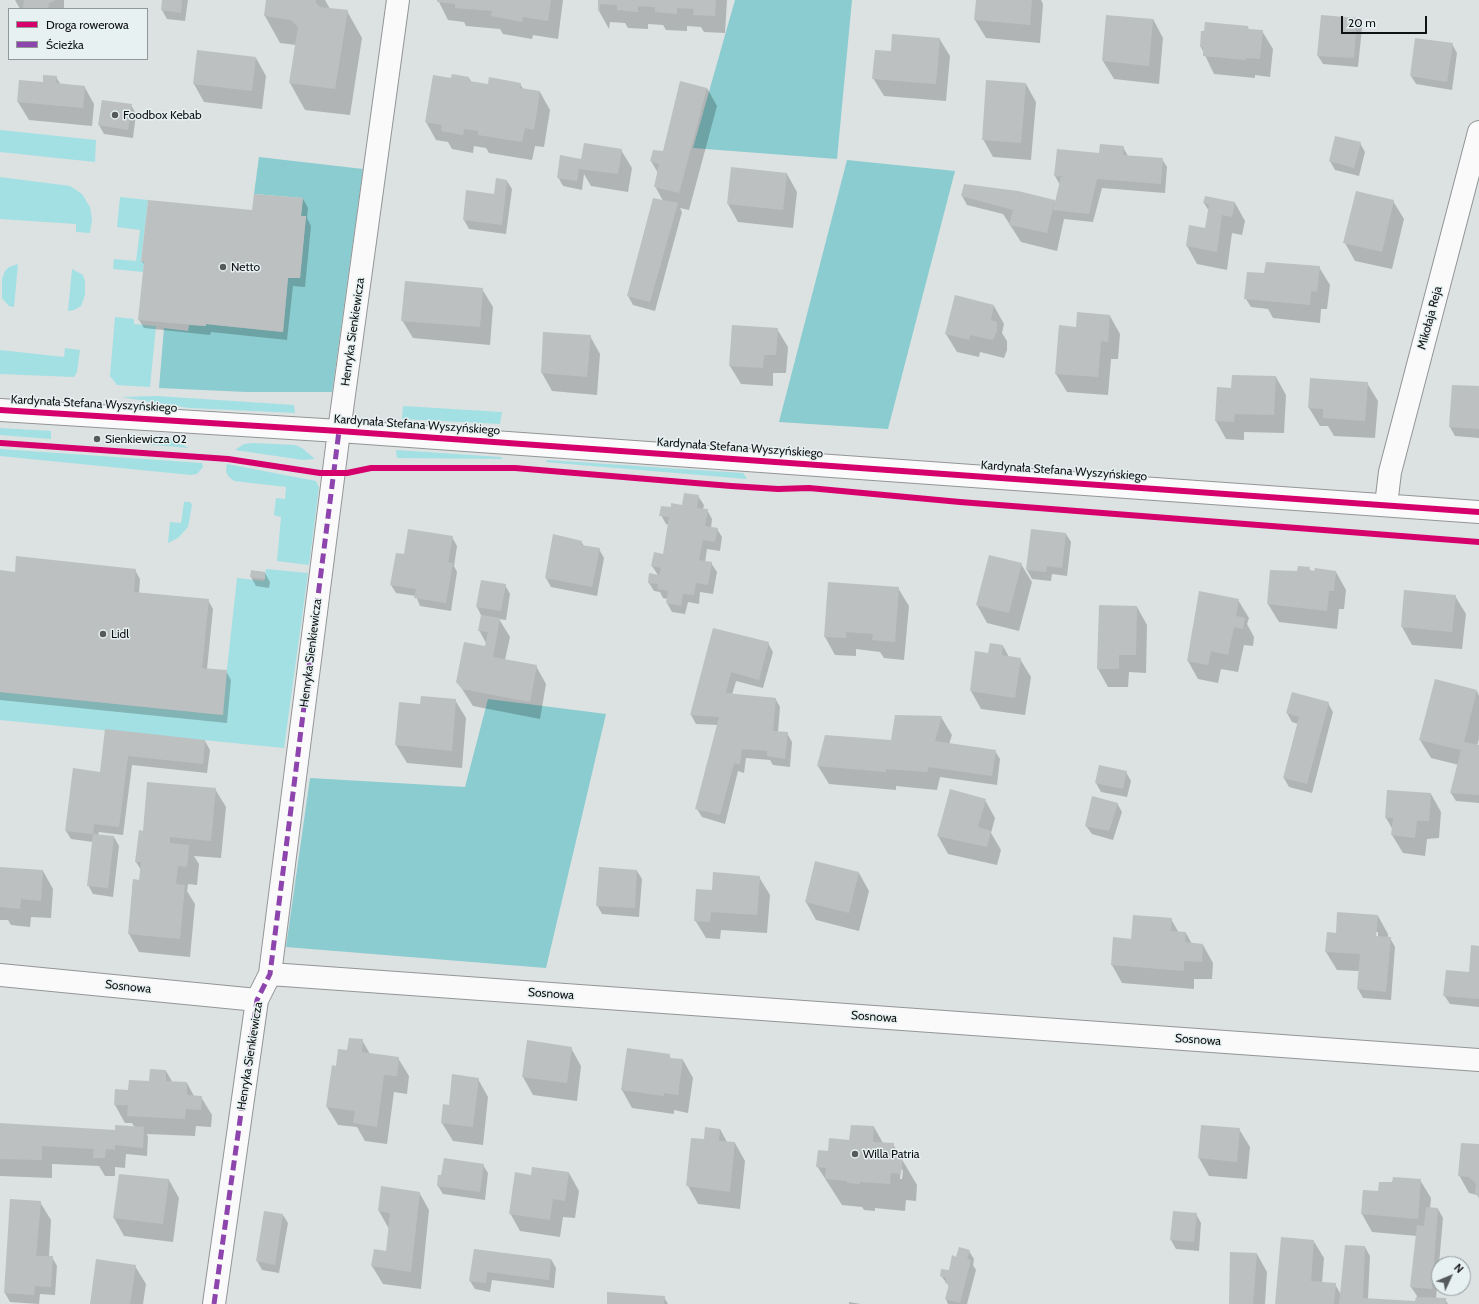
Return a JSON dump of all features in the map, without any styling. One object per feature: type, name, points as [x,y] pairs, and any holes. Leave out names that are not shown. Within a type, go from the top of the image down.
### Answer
[{"type":"street","name":"Henryka Sienkiewicza","points":[[214,1304],[257,1000],[270,974],[339,430],[398,0]]},
{"type":"street","name":"Mikołaja Reja","points":[[1386,505],[1390,472],[1479,132]]},
{"type":"street","name":"Kardynała Stefana Wyszyńskiego","points":[[0,410],[339,430],[1479,512]]},
{"type":"street","name":"Sosnowa","points":[[0,974],[257,1000]]},
{"type":"street","name":"Sosnowa","points":[[270,974],[1479,1060]]},
{"type":"shaded area","points":[[735,0],[852,0],[837,159],[693,148]]},
{"type":"shaded area","points":[[0,130],[96,140],[95,162],[0,152]]},
{"type":"shaded area","points":[[259,157],[363,169],[332,392],[247,392],[159,388],[164,328],[188,331],[189,325],[205,326],[206,324],[283,332],[288,278],[300,278],[306,216],[301,216],[303,198],[254,194]]},
{"type":"shaded area","points":[[847,160],[955,171],[888,429],[779,422]]},
{"type":"shaded area","points":[[0,177],[70,186],[82,194],[90,207],[92,219],[90,233],[76,232],[76,224],[0,219]]},
{"type":"shaded area","points":[[120,197],[148,200],[141,261],[144,262],[143,272],[113,269],[114,259],[136,261],[140,230],[117,227]]},
{"type":"shaded area","points":[[18,264],[14,307],[9,306],[2,298],[2,279],[5,271],[9,267]]},
{"type":"shaded area","points":[[72,269],[83,275],[85,282],[85,295],[81,306],[74,310],[68,311]]},
{"type":"shaded area","points":[[115,317],[134,319],[134,324],[156,326],[150,387],[117,385],[110,376]]},
{"type":"shaded area","points":[[65,348],[80,350],[77,372],[74,377],[0,374],[0,350],[64,357]]},
{"type":"shaded area","points":[[157,396],[294,405],[295,413],[189,408],[121,397]]},
{"type":"shaded area","points":[[403,406],[502,412],[500,424],[402,419]]},
{"type":"shaded area","points":[[0,428],[51,431],[51,439],[0,435]]},
{"type":"shaded area","points":[[145,436],[173,440],[189,448],[143,444]]},
{"type":"shaded area","points":[[244,444],[295,445],[302,448],[315,459],[303,460],[235,450]]},
{"type":"shaded area","points":[[0,449],[202,463],[203,467],[197,474],[191,475],[0,456]]},
{"type":"shaded area","points":[[396,450],[501,457],[503,459],[397,458]]},
{"type":"shaded area","points":[[548,460],[743,473],[747,479],[545,462]]},
{"type":"shaded area","points":[[227,464],[316,481],[319,487],[309,565],[277,561],[281,517],[274,515],[276,498],[285,499],[286,487],[234,481],[226,472]]},
{"type":"shaded area","points":[[184,502],[190,502],[192,505],[188,527],[178,538],[168,543],[170,522],[181,523]]},
{"type":"shaded area","points":[[266,569],[308,573],[284,748],[0,720],[0,692],[222,715],[237,578],[264,581]]},
{"type":"shaded area","points":[[488,699],[606,714],[546,968],[286,947],[310,778],[465,787]]},
{"type":"building","points":[[24,0],[56,0],[49,3],[48,8],[23,8]]},
{"type":"building","points":[[162,0],[182,0],[181,13],[161,10]]},
{"type":"building","points":[[266,0],[316,0],[316,3],[320,7],[348,10],[335,89],[289,83],[298,27],[291,20],[264,16]]},
{"type":"building","points":[[437,0],[551,0],[548,21],[523,17],[522,22],[491,16],[492,11],[455,8],[455,4],[437,2]]},
{"type":"building","points":[[598,0],[716,0],[715,16],[693,15],[694,9],[677,8],[677,14],[655,12],[655,7],[638,6],[638,12],[617,10],[617,5],[600,4],[600,11],[598,11]]},
{"type":"building","points":[[976,0],[1032,0],[1030,25],[974,20]]},
{"type":"building","points":[[1106,15],[1153,19],[1149,66],[1102,61]]},
{"type":"building","points":[[1321,15],[1357,18],[1354,58],[1317,56]]},
{"type":"building","points":[[1205,22],[1248,26],[1248,29],[1263,30],[1260,59],[1246,58],[1245,60],[1203,56],[1203,47],[1200,47],[1201,31],[1204,31]]},
{"type":"building","points":[[892,34],[940,38],[936,84],[872,79],[875,50],[891,51]]},
{"type":"building","points":[[1415,38],[1453,43],[1447,82],[1410,76]]},
{"type":"building","points":[[197,50],[256,57],[252,91],[193,84]]},
{"type":"building","points":[[452,74],[469,77],[469,81],[488,84],[489,77],[521,83],[520,88],[540,91],[534,130],[525,128],[522,142],[478,135],[478,131],[464,129],[463,135],[441,131],[442,125],[425,122],[433,75],[451,78]]},
{"type":"building","points":[[43,75],[57,76],[56,83],[85,86],[83,108],[17,102],[19,80],[43,82]]},
{"type":"building","points":[[986,80],[1026,83],[1021,143],[982,140]]},
{"type":"building","points":[[680,81],[707,88],[679,193],[654,187],[659,164],[650,161],[653,150],[663,151]]},
{"type":"building","name":"Foodbox Kebab","points":[[102,100],[132,104],[128,130],[98,125]]},
{"type":"building","points":[[1335,136],[1361,142],[1354,168],[1329,161]]},
{"type":"building","points":[[584,143],[622,149],[618,174],[579,169],[577,181],[557,178],[560,155],[581,159]]},
{"type":"building","points":[[1100,144],[1124,146],[1123,155],[1163,158],[1161,184],[1097,179],[1089,214],[1053,210],[1061,177],[1070,177],[1054,176],[1057,149],[1099,153]]},
{"type":"building","points":[[731,167],[787,173],[783,210],[727,204]]},
{"type":"building","points":[[496,178],[507,180],[502,225],[463,220],[466,190],[494,194]]},
{"type":"building","points":[[964,184],[1018,191],[1055,200],[1047,233],[1009,225],[1013,210],[961,196]]},
{"type":"building","points":[[1356,191],[1394,200],[1382,252],[1343,243]]},
{"type":"building","name":"Netto","points":[[254,194],[303,198],[301,216],[306,216],[300,278],[288,278],[283,332],[206,324],[206,326],[138,320],[144,262],[141,262],[148,200],[252,210]]},
{"type":"building","points":[[1205,196],[1235,202],[1232,217],[1222,215],[1217,252],[1186,246],[1189,225],[1205,228],[1209,204],[1203,203]]},
{"type":"building","points":[[653,198],[678,203],[650,302],[627,296]]},
{"type":"building","points":[[1266,262],[1320,266],[1317,292],[1311,291],[1310,305],[1244,299],[1247,272],[1264,273]]},
{"type":"building","points":[[405,281],[483,288],[480,327],[401,321]]},
{"type":"building","points":[[955,295],[994,305],[991,320],[997,322],[997,331],[993,340],[970,335],[969,340],[945,334]]},
{"type":"building","points":[[1077,312],[1110,315],[1108,342],[1101,341],[1098,377],[1055,374],[1059,325],[1076,327]]},
{"type":"building","points":[[732,325],[778,328],[776,355],[764,355],[763,368],[729,366]]},
{"type":"building","points":[[543,332],[591,335],[587,377],[541,373]]},
{"type":"building","points":[[1232,375],[1276,376],[1274,415],[1235,414],[1234,422],[1215,421],[1217,387],[1231,388]]},
{"type":"building","points":[[1310,378],[1368,382],[1365,421],[1323,418],[1323,409],[1308,408]]},
{"type":"building","points":[[1452,385],[1479,386],[1479,429],[1449,427]]},
{"type":"building","points":[[684,493],[699,495],[697,508],[708,509],[705,526],[718,528],[715,542],[703,540],[699,560],[712,562],[708,585],[696,583],[694,595],[683,594],[681,606],[666,603],[668,591],[657,589],[658,584],[648,583],[649,573],[659,575],[661,568],[651,566],[654,552],[663,554],[669,517],[659,516],[661,506],[671,507],[671,503],[682,505]]},
{"type":"building","points":[[408,529],[453,536],[448,562],[453,563],[446,603],[414,598],[416,589],[390,585],[396,553],[404,554]]},
{"type":"building","points":[[1031,529],[1066,533],[1062,568],[1047,566],[1046,572],[1026,570]]},
{"type":"building","points":[[553,534],[582,541],[581,545],[600,548],[592,587],[545,578]]},
{"type":"building","points":[[989,555],[1022,563],[1009,613],[976,605]]},
{"type":"building","name":"Lidl","points":[[16,556],[136,569],[134,592],[209,599],[202,668],[227,670],[223,715],[0,692],[0,570],[15,572]]},
{"type":"building","points":[[1298,566],[1310,567],[1309,570],[1314,571],[1315,568],[1336,571],[1334,591],[1329,591],[1327,611],[1267,604],[1270,570],[1297,571]]},
{"type":"building","points":[[251,570],[265,572],[265,579],[250,577]]},
{"type":"building","points":[[481,580],[506,584],[501,611],[476,607]]},
{"type":"building","points":[[828,582],[899,587],[895,642],[872,640],[873,634],[846,632],[846,638],[824,637]]},
{"type":"building","points":[[1404,590],[1456,595],[1452,632],[1401,627]]},
{"type":"building","points":[[1199,591],[1239,599],[1236,616],[1245,618],[1243,629],[1234,627],[1228,655],[1211,651],[1208,665],[1187,661]]},
{"type":"building","points":[[1099,605],[1137,606],[1136,655],[1119,655],[1119,669],[1097,669]]},
{"type":"building","points":[[481,615],[500,618],[493,657],[537,665],[530,702],[462,689],[456,682],[464,642],[485,646],[488,632],[478,631]]},
{"type":"building","points":[[713,628],[769,642],[759,680],[731,672],[726,693],[776,698],[773,731],[788,732],[785,759],[767,756],[767,751],[742,749],[740,765],[734,763],[720,815],[695,809],[719,717],[690,715]]},
{"type":"building","points":[[990,643],[1003,645],[1002,655],[1021,658],[1015,698],[970,691],[975,651],[988,653]]},
{"type":"building","points":[[1435,679],[1477,690],[1464,742],[1479,745],[1479,795],[1450,793],[1461,750],[1419,740]]},
{"type":"building","points":[[1292,692],[1329,702],[1307,784],[1283,778],[1299,717],[1286,713]]},
{"type":"building","points":[[421,696],[456,699],[452,751],[395,745],[399,702],[420,704]]},
{"type":"building","points":[[895,715],[942,716],[935,741],[996,750],[992,776],[929,767],[927,772],[886,769],[886,772],[817,766],[825,735],[891,740]]},
{"type":"building","points":[[105,729],[205,740],[203,764],[128,756],[119,827],[94,824],[93,834],[65,831],[73,768],[100,772]]},
{"type":"building","points":[[1099,765],[1127,771],[1123,789],[1095,783]]},
{"type":"building","points":[[147,782],[216,788],[211,841],[170,837],[170,843],[189,845],[187,867],[178,866],[176,884],[185,885],[180,939],[128,934],[133,879],[139,880],[141,862],[135,862],[139,830],[143,831]]},
{"type":"building","points":[[950,789],[986,799],[978,827],[991,831],[987,847],[937,836]]},
{"type":"building","points":[[1387,790],[1431,793],[1429,821],[1417,821],[1415,838],[1391,835],[1393,818],[1385,818]]},
{"type":"building","points":[[1092,796],[1118,803],[1109,831],[1085,826]]},
{"type":"building","points":[[93,834],[114,836],[108,888],[87,886]]},
{"type":"building","points":[[815,861],[859,872],[849,913],[805,902]]},
{"type":"building","points":[[0,867],[43,870],[41,901],[21,899],[20,909],[0,907]]},
{"type":"building","points":[[599,867],[637,870],[635,908],[596,906]]},
{"type":"building","points":[[713,872],[760,876],[757,915],[711,912],[710,922],[694,921],[696,889],[712,890]]},
{"type":"building","points":[[1337,912],[1378,915],[1376,936],[1391,937],[1386,992],[1357,989],[1360,954],[1325,952],[1327,932],[1336,933]]},
{"type":"building","points":[[1133,915],[1172,918],[1171,931],[1186,932],[1185,942],[1203,944],[1202,962],[1184,961],[1184,971],[1111,965],[1113,937],[1131,939]]},
{"type":"building","points":[[1471,945],[1479,946],[1479,999],[1443,996],[1446,970],[1469,972]]},
{"type":"building","points":[[349,1038],[363,1039],[362,1052],[399,1057],[397,1076],[384,1075],[377,1127],[353,1123],[355,1111],[326,1107],[332,1065],[336,1066],[338,1049],[347,1050]]},
{"type":"building","points":[[527,1040],[572,1047],[567,1083],[522,1077]]},
{"type":"building","points":[[627,1048],[670,1054],[669,1058],[683,1059],[678,1095],[664,1093],[664,1096],[621,1090]]},
{"type":"building","points":[[150,1069],[166,1070],[166,1081],[187,1082],[187,1095],[202,1096],[201,1110],[186,1109],[185,1119],[127,1116],[128,1105],[114,1105],[115,1089],[128,1090],[129,1080],[149,1081]]},
{"type":"building","points":[[452,1074],[479,1078],[473,1127],[441,1123],[443,1104],[449,1105]]},
{"type":"building","points":[[0,1123],[115,1130],[115,1125],[144,1127],[143,1148],[115,1145],[115,1150],[106,1149],[105,1158],[93,1158],[94,1149],[42,1146],[42,1160],[0,1159]]},
{"type":"building","name":"Willa Patria","points":[[851,1125],[874,1126],[873,1142],[894,1143],[893,1156],[903,1158],[901,1174],[891,1173],[890,1184],[860,1182],[860,1184],[847,1183],[847,1181],[825,1179],[826,1168],[816,1167],[818,1150],[828,1151],[829,1138],[849,1140]]},
{"type":"building","points":[[1201,1125],[1240,1128],[1237,1162],[1198,1158]]},
{"type":"building","points":[[705,1127],[720,1129],[719,1141],[735,1142],[730,1192],[686,1186],[691,1138],[704,1139]]},
{"type":"building","points":[[1461,1143],[1479,1144],[1479,1197],[1475,1193],[1476,1184],[1469,1177],[1458,1176]]},
{"type":"building","points":[[444,1158],[484,1164],[480,1192],[437,1186],[438,1175],[441,1175]]},
{"type":"building","points":[[532,1167],[569,1172],[565,1201],[553,1199],[550,1220],[509,1214],[515,1172],[531,1175]]},
{"type":"building","points":[[119,1174],[169,1179],[163,1224],[113,1218]]},
{"type":"building","points":[[1393,1177],[1421,1179],[1418,1219],[1361,1214],[1363,1190],[1378,1191],[1379,1182],[1392,1182]]},
{"type":"building","points":[[381,1186],[420,1192],[411,1272],[371,1266],[374,1249],[386,1251],[390,1213],[378,1211]]},
{"type":"building","points":[[10,1199],[41,1201],[36,1256],[53,1256],[51,1287],[35,1286],[34,1295],[4,1293]]},
{"type":"building","points":[[1426,1207],[1438,1208],[1434,1256],[1431,1256],[1431,1289],[1410,1287],[1417,1225],[1424,1226]]},
{"type":"building","points":[[264,1211],[283,1214],[275,1265],[256,1261]]},
{"type":"building","points":[[1173,1211],[1197,1213],[1194,1242],[1170,1240]]},
{"type":"building","points":[[1281,1237],[1314,1240],[1311,1281],[1336,1283],[1334,1304],[1275,1304]]},
{"type":"building","points":[[1345,1245],[1365,1246],[1363,1298],[1415,1301],[1416,1297],[1446,1298],[1446,1304],[1339,1304]]},
{"type":"building","points":[[959,1247],[970,1250],[967,1259],[971,1260],[960,1303],[945,1299],[949,1284],[945,1283],[946,1278],[940,1276],[941,1269],[949,1270],[952,1255],[956,1257]]},
{"type":"building","points":[[474,1249],[551,1259],[549,1280],[487,1272],[486,1283],[469,1281]]},
{"type":"building","points":[[1230,1252],[1257,1253],[1253,1304],[1229,1304]]},
{"type":"building","points":[[96,1259],[136,1265],[130,1304],[90,1304]]},
{"type":"building","points":[[607,1292],[665,1296],[664,1304],[607,1304]]},
{"type":"marked path","points":[[214,1304],[257,1000],[270,974],[339,431]]},
{"type":"cycle path","points":[[0,410],[339,431],[1479,512]]},
{"type":"cycle path","points":[[1,443],[228,459],[320,473],[347,473],[371,468],[515,468],[731,486],[778,489],[809,488],[960,502],[1479,542]]},
{"type":"place","name":"Foodbox Kebab","points":[[115,115]]},
{"type":"place","name":"Netto","points":[[223,267]]},
{"type":"place","name":"Sienkiewicza 02","points":[[97,439]]},
{"type":"place","name":"Lidl","points":[[103,634]]},
{"type":"place","name":"Willa Patria","points":[[855,1154]]}]
